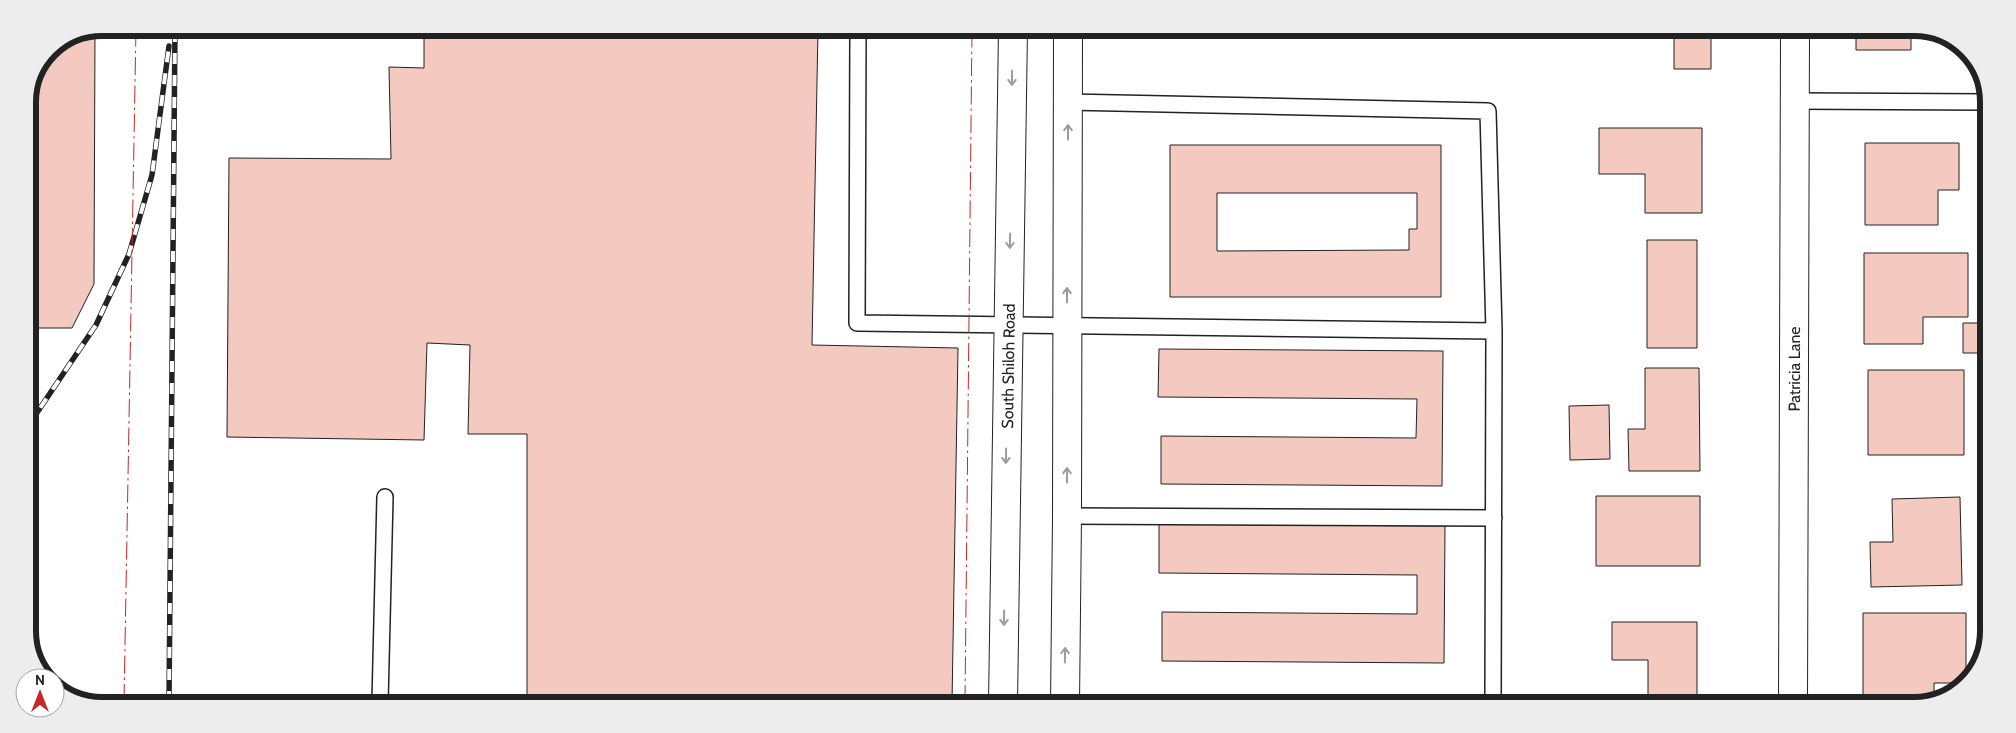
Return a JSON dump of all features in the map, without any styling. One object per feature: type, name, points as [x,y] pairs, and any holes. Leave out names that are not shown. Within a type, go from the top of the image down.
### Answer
[{"type":"main road","name":"South Shiloh Road","points":[[1003,697],[1013,36]]},
{"type":"main road","points":[[1065,697],[1068,516],[1068,36]]},
{"type":"main road","name":"Patricia Lane","points":[[1793,697],[1795,36]]},
{"type":"lane","points":[[858,36],[857,323],[1494,331]]},
{"type":"lane","points":[[1795,101],[1980,102]]},
{"type":"lane","points":[[1068,102],[1488,111],[1494,331],[1493,697]]},
{"type":"lane","points":[[380,697],[385,497]]},
{"type":"lane","points":[[1068,516],[1494,518]]},
{"type":"building","points":[[424,36],[818,36],[812,345],[958,348],[952,697],[527,697],[527,434],[468,434],[470,345],[427,343],[424,440],[227,437],[229,158],[391,159],[389,67],[424,68]]},
{"type":"building","points":[[1674,36],[1711,36],[1711,69],[1674,69]]},
{"type":"building","points":[[1856,36],[1911,36],[1911,50],[1856,50]]},
{"type":"building","points":[[95,37],[94,284],[72,328],[36,328],[36,102],[41,77],[47,66],[56,56],[66,47],[77,41]]},
{"type":"building","points":[[1599,128],[1702,128],[1702,213],[1645,213],[1645,174],[1599,174]]},
{"type":"building","points":[[1865,143],[1959,143],[1959,190],[1938,190],[1938,225],[1865,225]]},
{"type":"building","points":[[1170,145],[1441,145],[1441,297],[1170,297]],"holes":[[[1217,193],[1417,193],[1417,229],[1409,229],[1409,250],[1217,251]]]},
{"type":"building","points":[[1647,240],[1697,240],[1697,348],[1647,348]]},
{"type":"building","points":[[1864,253],[1968,253],[1968,317],[1923,317],[1923,344],[1864,344]]},
{"type":"building","points":[[1963,323],[1980,323],[1980,353],[1963,353]]},
{"type":"building","points":[[1159,349],[1443,351],[1442,486],[1161,484],[1161,436],[1416,438],[1417,399],[1158,397]]},
{"type":"building","points":[[1645,368],[1699,368],[1700,471],[1629,471],[1628,429],[1645,429]]},
{"type":"building","points":[[1868,370],[1964,370],[1964,455],[1868,455]]},
{"type":"building","points":[[1609,405],[1610,459],[1570,460],[1569,406]]},
{"type":"building","points":[[1596,496],[1700,496],[1700,566],[1596,566]]},
{"type":"building","points":[[1960,497],[1962,585],[1871,587],[1870,542],[1893,542],[1892,499]]},
{"type":"building","points":[[1159,524],[1445,526],[1444,663],[1162,661],[1162,612],[1417,614],[1417,575],[1159,573]]},
{"type":"building","points":[[1863,613],[1966,613],[1966,670],[1954,683],[1934,683],[1934,693],[1922,696],[1863,697]]},
{"type":"building","points":[[1612,622],[1697,622],[1697,697],[1648,697],[1648,660],[1612,660]]},
{"type":"railway","points":[[169,697],[175,36]]},
{"type":"railway","points":[[36,414],[96,325],[129,254],[152,175],[169,46]]},
{"type":"power","points":[[124,697],[136,36]]},
{"type":"power","points":[[965,697],[972,36]]}]
